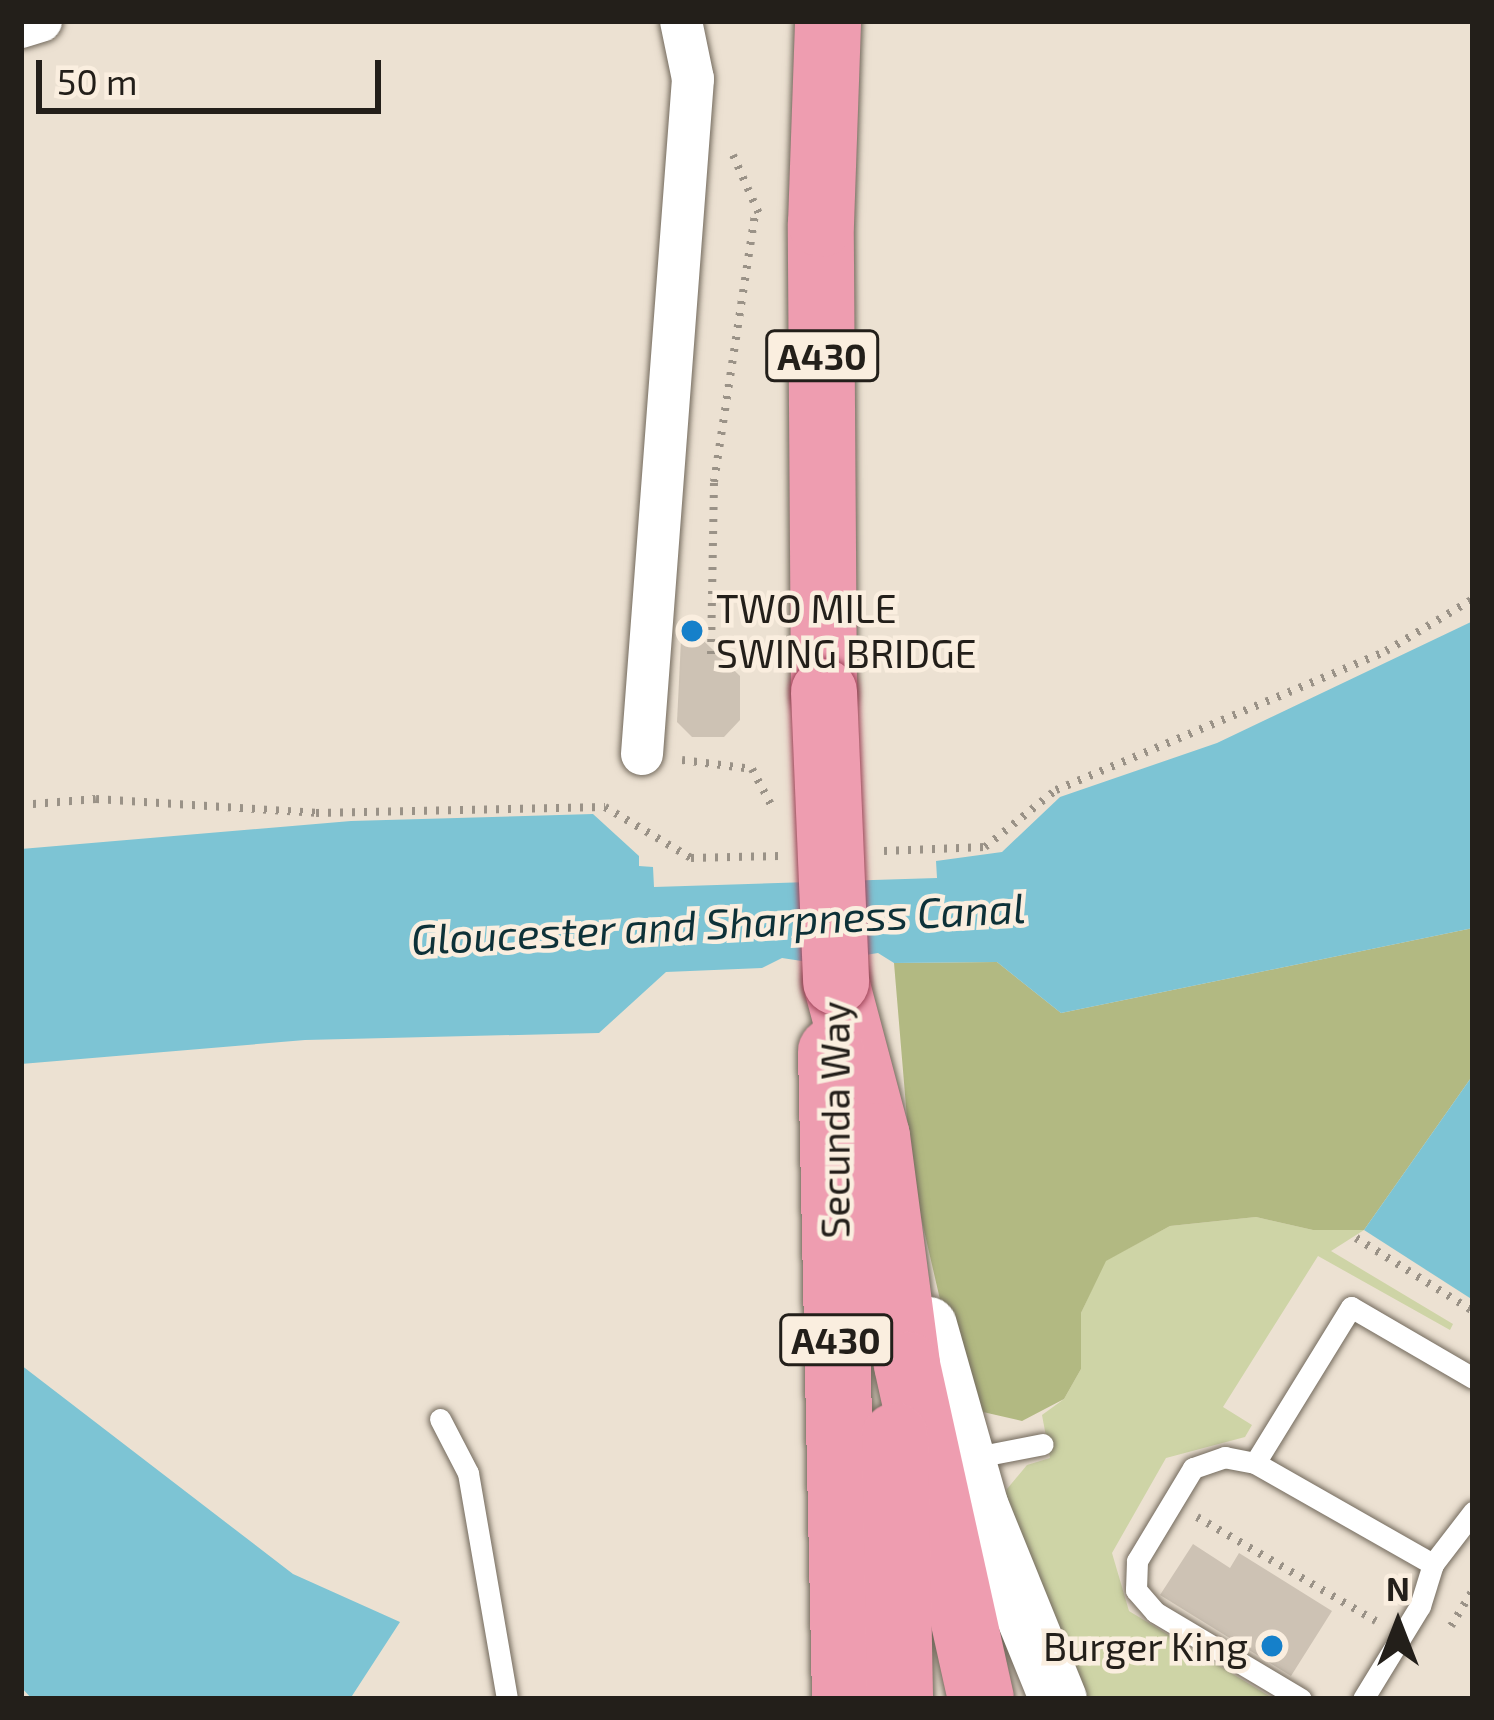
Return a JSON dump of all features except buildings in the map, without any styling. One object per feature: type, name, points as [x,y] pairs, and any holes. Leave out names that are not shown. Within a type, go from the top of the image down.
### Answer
[{"type":"main road","name":"A430","points":[[828,21],[820,224],[824,692],[836,982]]},
{"type":"main road","name":"Secunda Way","points":[[836,982],[877,1136],[885,1235],[981,1699]]},
{"type":"main road","name":"Secunda Way","points":[[836,982],[829,1080],[845,1699]]},
{"type":"main road","name":"A430","points":[[885,1235],[896,1427],[899,1699]]},
{"type":"main road","name":"A430","points":[[896,1427],[944,1699]]},
{"type":"street","points":[[21,27],[41,21]]},
{"type":"street","points":[[643,754],[692,80],[681,21]]},
{"type":"street","points":[[877,1136],[966,1459],[1058,1699]]},
{"type":"lane","points":[[1255,1463],[1351,1307],[1473,1378]]},
{"type":"lane","points":[[440,1418],[468,1473],[506,1699]]},
{"type":"lane","points":[[966,1459],[1042,1444]]},
{"type":"lane","points":[[1300,1699],[1142,1601],[1137,1561],[1170,1502],[1207,1459],[1255,1463],[1432,1564]]},
{"type":"lane","points":[[1363,1699],[1402,1636],[1432,1564],[1473,1512]]},
{"type":"path","points":[[692,80],[721,121],[755,215],[714,482],[711,654]]},
{"type":"path","points":[[755,215],[820,224]]},
{"type":"path","points":[[875,851],[985,848],[1056,790],[1347,669],[1473,599]]},
{"type":"path","points":[[643,754],[752,769],[779,821]]},
{"type":"path","points":[[21,805],[96,799],[316,813],[605,807],[691,858],[798,856]]},
{"type":"path","points":[[1356,1238],[1472,1311],[1462,1324]]},
{"type":"path","points":[[1170,1502],[1434,1654],[1473,1590]]},
{"type":"green space","points":[[1473,928],[1473,1075],[1364,1230],[1313,1230],[1256,1217],[1170,1226],[1106,1261],[1081,1313],[1081,1369],[1064,1399],[1022,1421],[983,1412],[956,1369],[912,1178],[894,963],[997,962],[1061,1013]]},
{"type":"green space","points":[[1256,1217],[1313,1230],[1364,1230],[1331,1251],[1453,1324],[1450,1330],[1318,1256],[1223,1407],[1252,1425],[1245,1437],[1166,1458],[1112,1553],[1129,1611],[1274,1699],[1080,1699],[1002,1508],[1007,1489],[1027,1465],[1050,1458],[1042,1415],[1064,1399],[1081,1369],[1081,1313],[1105,1261],[1170,1226]]},
{"type":"water","name":"Gloucester and Sharpness Canal","points":[[1473,621],[1473,928],[1061,1013],[997,962],[894,963],[878,953],[815,963],[782,958],[762,968],[666,972],[599,1033],[305,1040],[21,1064],[21,849],[351,821],[593,814],[639,856],[639,866],[653,867],[654,887],[937,878],[936,861],[1002,852],[1060,797],[1217,743]]},
{"type":"water","points":[[1473,1075],[1473,1300],[1364,1230]]},
{"type":"water","points":[[21,1365],[293,1574],[400,1622],[350,1699],[32,1699],[21,1687]]},
{"type":"place","name":"TWO MILE SWING BRIDGE","points":[[692,631]]},
{"type":"place","name":"Burger King","points":[[1272,1646]]}]
